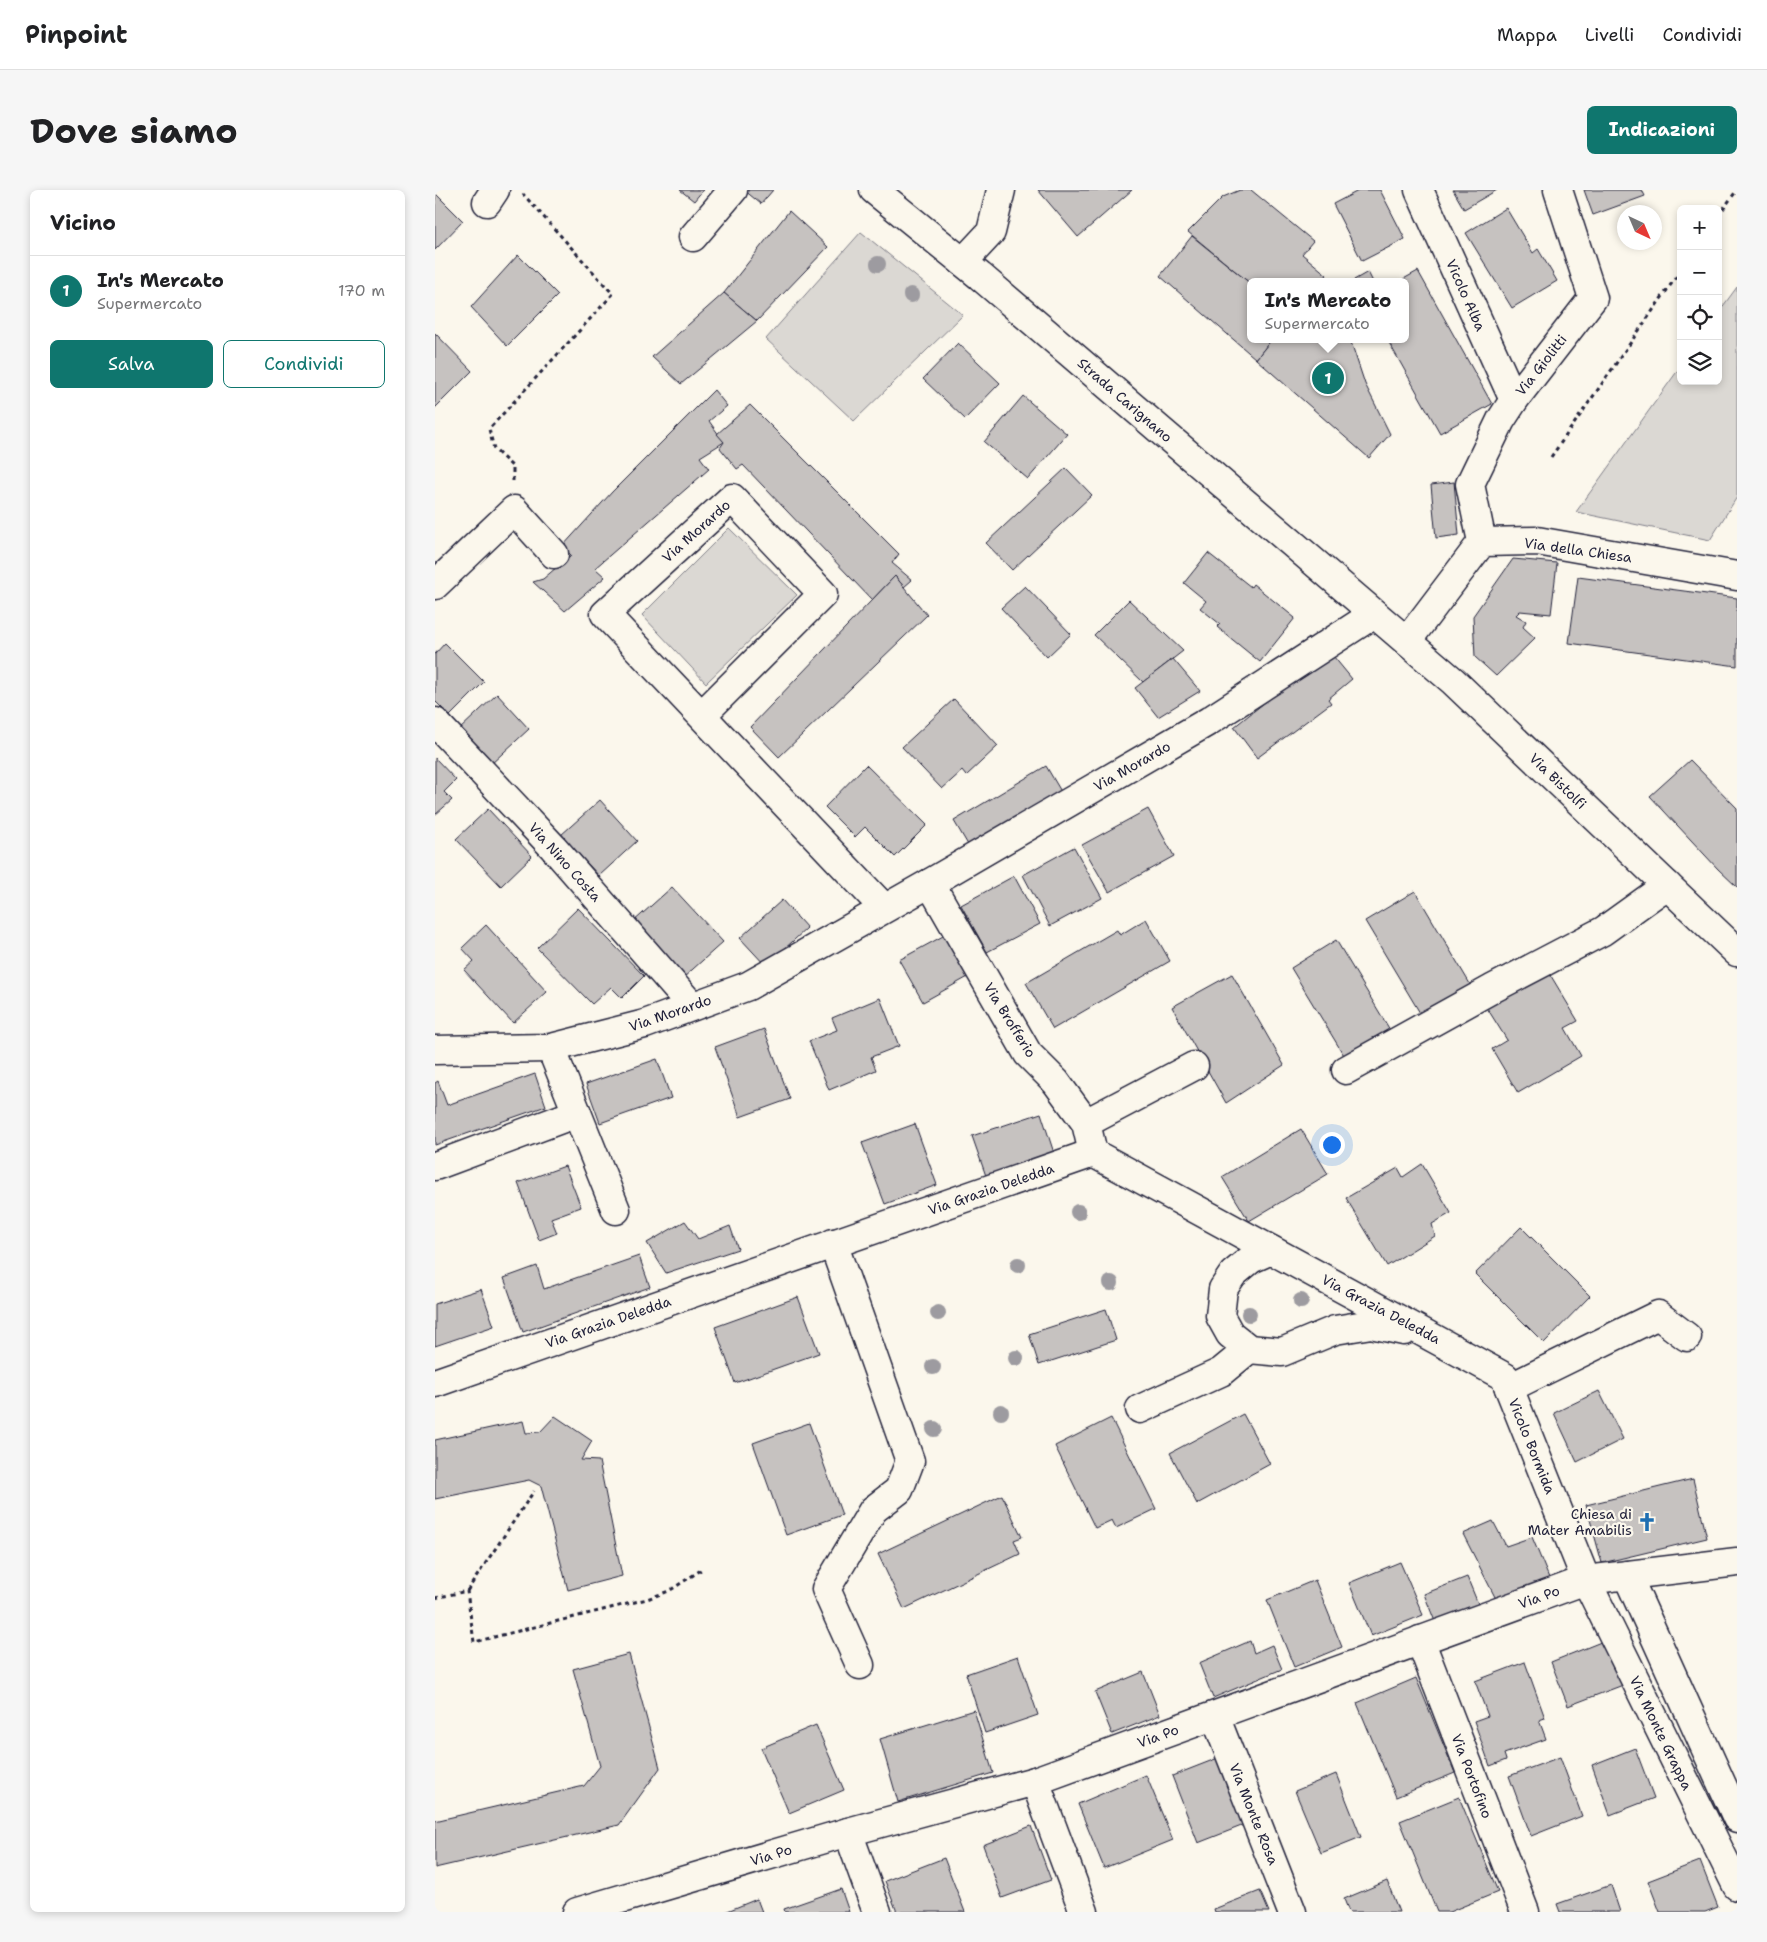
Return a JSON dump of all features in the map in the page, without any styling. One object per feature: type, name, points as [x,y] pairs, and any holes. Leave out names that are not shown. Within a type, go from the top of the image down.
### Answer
[{"type":"street","points":[[693,237],[733,190]]},
{"type":"street","name":"Strada Carignano","points":[[873,190],[963,262],[1374,614]]},
{"type":"street","points":[[963,262],[991,232],[1001,190]]},
{"type":"street","name":"Vicolo Alba","points":[[1419,190],[1514,400]]},
{"type":"street","name":"Via Giolitti","points":[[1482,542],[1470,484],[1501,420],[1514,400],[1593,298],[1558,190]]},
{"type":"street","name":"Via Morardo","points":[[702,715],[823,594],[731,498],[605,614],[884,908]]},
{"type":"street","points":[[435,585],[514,510],[554,554]]},
{"type":"street","name":"Via della Chiesa","points":[[1482,542],[1537,541],[1737,576]]},
{"type":"street","points":[[1407,641],[1482,542]]},
{"type":"street","name":"Via Bistolfi","points":[[1374,614],[1453,681],[1737,952]]},
{"type":"street","name":"Via Morardo","points":[[435,1050],[551,1048],[645,1024],[748,986],[1209,721],[1374,614]]},
{"type":"street","name":"Via Nino Costa","points":[[435,722],[553,848],[692,1006]]},
{"type":"street","name":"Via Brofferio","points":[[930,883],[1028,1054],[1056,1082],[1087,1123],[1093,1153]]},
{"type":"street","points":[[1346,1070],[1491,989],[1603,931],[1667,885]]},
{"type":"street","points":[[551,1048],[616,1210]]},
{"type":"street","points":[[1087,1123],[1193,1066]]},
{"type":"street","points":[[435,1166],[577,1113]]},
{"type":"street","name":"Via Grazia Deledda","points":[[435,1383],[1093,1153],[1505,1377],[1509,1388]]},
{"type":"street","points":[[833,1244],[910,1461],[899,1490],[873,1510],[826,1588],[860,1665]]},
{"type":"street","points":[[1271,1250],[1251,1259],[1233,1274],[1223,1289],[1220,1316],[1231,1334],[1249,1348],[1282,1352],[1335,1330],[1371,1324],[1393,1330],[1425,1333]]},
{"type":"street","name":"Vicolo Bormida","points":[[1586,1580],[1509,1388],[1658,1314],[1687,1338]]},
{"type":"street","points":[[1140,1409],[1221,1372],[1249,1348]]},
{"type":"street","name":"Via Po","points":[[577,1912],[639,1903],[848,1832],[1035,1781],[1586,1580],[1737,1562]]},
{"type":"street","points":[[1627,1575],[1737,1818]]},
{"type":"street","name":"Via Monte Grappa","points":[[1586,1580],[1737,1886]]},
{"type":"street","name":"Via Portofino","points":[[1420,1640],[1525,1912]]},
{"type":"street","name":"Via Monte Rosa","points":[[1215,1716],[1292,1912]]},
{"type":"street","points":[[1035,1781],[1084,1912]]},
{"type":"street","points":[[848,1832],[877,1912]]},
{"type":"path","points":[[514,510],[513,467],[494,449],[489,429],[613,294],[519,190]]},
{"type":"path","points":[[1722,211],[1737,190]]},
{"type":"path","points":[[1551,457],[1677,276]]},
{"type":"path","points":[[534,1491],[467,1591],[474,1642],[647,1599],[669,1591],[701,1570]]},
{"type":"path","points":[[435,1598],[467,1591]]},
{"type":"shaded area","points":[[861,232],[963,315],[854,421],[766,339]]},
{"type":"shaded area","points":[[1737,287],[1737,497],[1710,540],[1576,512],[1677,372],[1677,385],[1722,385],[1722,308]]},
{"type":"shaded area","points":[[729,528],[797,595],[706,683],[642,615]]},
{"type":"building","points":[[680,190],[703,190],[694,201]]},
{"type":"building","points":[[744,190],[773,190],[761,204]]},
{"type":"building","points":[[1038,190],[1132,190],[1078,237]]},
{"type":"building","points":[[1240,190],[1251,190],[1313,241],[1302,254],[1327,275],[1324,278],[1247,278],[1247,281],[1188,232],[1223,197]]},
{"type":"building","points":[[1360,190],[1380,190],[1405,239],[1362,261],[1333,204]]},
{"type":"building","points":[[1453,190],[1497,190],[1464,209]]},
{"type":"building","points":[[1584,190],[1642,190],[1645,196],[1617,205],[1593,215]]},
{"type":"building","points":[[435,193],[463,221],[435,250]]},
{"type":"building","points":[[1506,208],[1533,253],[1538,249],[1557,281],[1512,308],[1466,233]]},
{"type":"building","points":[[789,211],[828,247],[757,321],[724,293]]},
{"type":"building","points":[[1192,236],[1247,281],[1247,343],[1269,343],[1256,359],[1160,276]]},
{"type":"building","points":[[518,255],[558,295],[507,346],[471,307]]},
{"type":"building","points":[[1418,271],[1492,404],[1440,433],[1389,343],[1409,343],[1409,278],[1405,278]]},
{"type":"building","points":[[1368,272],[1371,278],[1358,278]]},
{"type":"building","points":[[724,293],[757,321],[681,384],[652,357]]},
{"type":"building","points":[[435,333],[472,371],[435,408]]},
{"type":"building","points":[[958,343],[1000,383],[965,419],[923,379]]},
{"type":"building","points":[[1269,343],[1351,343],[1365,384],[1390,434],[1369,458],[1256,359]]},
{"type":"building","points":[[714,390],[727,406],[709,421],[724,442],[700,457],[709,469],[595,568],[605,577],[565,611],[533,582],[543,579],[571,555],[562,547],[612,492]]},
{"type":"building","points":[[1023,396],[1067,434],[1028,479],[984,442]]},
{"type":"building","points":[[750,405],[899,554],[892,563],[912,580],[904,587],[895,576],[872,600],[743,465],[737,469],[720,448],[724,442],[717,434]]},
{"type":"building","points":[[1066,468],[1092,495],[1012,570],[986,543]]},
{"type":"building","points":[[1454,482],[1459,535],[1436,538],[1431,485]]},
{"type":"building","points":[[1208,553],[1251,587],[1253,584],[1295,618],[1260,662],[1217,627],[1220,624],[1200,608],[1206,601],[1184,583]]},
{"type":"building","points":[[1513,559],[1557,563],[1551,614],[1520,611],[1516,615],[1526,621],[1523,627],[1535,638],[1496,676],[1475,657],[1473,616]]},
{"type":"building","points":[[895,576],[927,615],[779,757],[750,727]]},
{"type":"building","points":[[1578,577],[1737,598],[1737,666],[1569,643]]},
{"type":"building","points":[[1025,586],[1071,634],[1047,657],[1001,608]]},
{"type":"building","points":[[1129,600],[1183,651],[1143,682],[1094,635]]},
{"type":"building","points":[[445,643],[484,682],[450,716],[435,701],[435,654]]},
{"type":"building","points":[[1329,651],[1352,679],[1328,699],[1331,703],[1257,758],[1234,727]]},
{"type":"building","points":[[1173,659],[1200,691],[1158,717],[1135,688]]},
{"type":"building","points":[[497,694],[529,729],[490,765],[458,731]]},
{"type":"building","points":[[954,699],[998,746],[966,776],[962,771],[942,789],[902,747]]},
{"type":"building","points":[[435,758],[456,780],[444,792],[452,800],[435,815]]},
{"type":"building","points":[[1690,760],[1737,808],[1737,887],[1650,796]]},
{"type":"building","points":[[866,765],[927,825],[895,857],[865,827],[855,837],[825,807]]},
{"type":"building","points":[[1046,766],[1066,800],[974,855],[954,821]]},
{"type":"building","points":[[600,800],[637,841],[599,876],[561,835]]},
{"type":"building","points":[[488,809],[532,856],[501,886],[456,839]]},
{"type":"building","points":[[1148,809],[1174,856],[1109,892],[1082,845]]},
{"type":"building","points":[[1074,847],[1102,898],[1050,926],[1023,875]]},
{"type":"building","points":[[1014,876],[1040,924],[987,952],[961,905]]},
{"type":"building","points":[[672,887],[723,942],[683,978],[632,923]]},
{"type":"building","points":[[1415,891],[1473,989],[1423,1018],[1365,921]]},
{"type":"building","points":[[782,900],[807,928],[766,966],[740,938]]},
{"type":"building","points":[[578,908],[644,976],[622,998],[611,987],[592,1004],[537,948]]},
{"type":"building","points":[[1146,919],[1170,961],[1053,1029],[1026,983],[1117,930],[1120,935]]},
{"type":"building","points":[[486,925],[547,992],[513,1023],[464,970],[474,961],[462,948]]},
{"type":"building","points":[[945,935],[968,977],[923,1002],[899,960]]},
{"type":"building","points":[[1336,940],[1393,1035],[1348,1062],[1291,968]]},
{"type":"building","points":[[1548,971],[1578,1021],[1565,1028],[1581,1056],[1518,1093],[1492,1049],[1507,1040],[1487,1008]]},
{"type":"building","points":[[1232,974],[1284,1065],[1226,1103],[1172,1007]]},
{"type":"building","points":[[880,998],[899,1046],[871,1057],[876,1070],[829,1090],[809,1041],[837,1030],[832,1018]]},
{"type":"building","points":[[764,1029],[790,1099],[740,1117],[715,1047]]},
{"type":"building","points":[[657,1059],[671,1098],[600,1123],[586,1084]]},
{"type":"building","points":[[535,1074],[546,1106],[435,1145],[435,1083],[438,1081],[447,1105]]},
{"type":"building","points":[[1041,1113],[1054,1153],[986,1176],[972,1136]]},
{"type":"building","points":[[915,1124],[937,1185],[885,1204],[862,1143]]},
{"type":"building","points":[[1301,1129],[1328,1174],[1249,1221],[1222,1177]]},
{"type":"building","points":[[1422,1164],[1451,1213],[1432,1224],[1435,1236],[1387,1266],[1346,1198],[1398,1168],[1403,1177]]},
{"type":"building","points":[[565,1166],[581,1207],[551,1218],[557,1233],[539,1240],[518,1183]]},
{"type":"building","points":[[685,1221],[698,1239],[730,1226],[738,1249],[666,1273],[647,1243]]},
{"type":"building","points":[[1521,1227],[1590,1296],[1544,1343],[1475,1274]]},
{"type":"building","points":[[639,1256],[650,1287],[523,1332],[504,1278],[537,1266],[544,1289]]},
{"type":"building","points":[[481,1289],[494,1326],[435,1346],[435,1304]]},
{"type":"building","points":[[798,1297],[819,1353],[735,1383],[715,1327]]},
{"type":"building","points":[[1106,1309],[1116,1340],[1039,1365],[1029,1334]]},
{"type":"building","points":[[1599,1391],[1623,1439],[1577,1462],[1554,1413]]},
{"type":"building","points":[[1243,1414],[1270,1464],[1197,1504],[1170,1453]]},
{"type":"building","points":[[555,1416],[592,1441],[581,1460],[599,1461],[622,1576],[568,1590],[541,1486],[529,1480],[435,1499],[435,1440],[523,1421],[526,1433],[540,1432]]},
{"type":"building","points":[[1111,1418],[1156,1509],[1116,1528],[1112,1520],[1095,1528],[1055,1446]]},
{"type":"building","points":[[809,1423],[842,1515],[786,1535],[753,1443]]},
{"type":"building","name":"Chiesa di Mater Amabilis","points":[[1693,1479],[1707,1538],[1602,1563],[1586,1505]]},
{"type":"building","points":[[1002,1495],[1022,1537],[1014,1540],[1020,1554],[904,1609],[878,1554]]},
{"type":"building","points":[[1493,1521],[1506,1546],[1532,1537],[1549,1578],[1496,1599],[1463,1534]]},
{"type":"building","points":[[1400,1562],[1423,1615],[1371,1636],[1349,1583]]},
{"type":"building","points":[[1467,1577],[1479,1606],[1436,1624],[1424,1594]]},
{"type":"building","points":[[1315,1580],[1342,1647],[1294,1667],[1267,1600]]},
{"type":"building","points":[[1606,1640],[1623,1685],[1568,1706],[1551,1662]]},
{"type":"building","points":[[1250,1641],[1254,1653],[1272,1645],[1282,1669],[1213,1698],[1199,1663]]},
{"type":"building","points":[[629,1654],[660,1768],[619,1825],[435,1868],[435,1821],[584,1786],[600,1766],[573,1669]]},
{"type":"building","points":[[1018,1656],[1038,1715],[985,1733],[966,1674]]},
{"type":"building","points":[[1525,1662],[1545,1718],[1539,1720],[1546,1739],[1504,1754],[1506,1760],[1490,1766],[1474,1721],[1488,1716],[1475,1681]]},
{"type":"building","points":[[1143,1672],[1160,1715],[1112,1734],[1095,1692]]},
{"type":"building","points":[[1416,1678],[1455,1773],[1396,1797],[1357,1703]]},
{"type":"building","points":[[974,1710],[993,1773],[898,1802],[880,1739]]},
{"type":"building","points":[[816,1725],[844,1790],[789,1813],[761,1748]]},
{"type":"building","points":[[1635,1748],[1654,1798],[1610,1815],[1592,1765]]},
{"type":"building","points":[[1560,1757],[1582,1816],[1531,1836],[1509,1776]]},
{"type":"building","points":[[1218,1758],[1244,1825],[1198,1843],[1172,1776]]},
{"type":"building","points":[[1336,1774],[1361,1837],[1321,1853],[1295,1791]]},
{"type":"building","points":[[1146,1775],[1173,1840],[1104,1868],[1078,1804]]},
{"type":"building","points":[[1459,1797],[1498,1892],[1449,1912],[1437,1912],[1400,1821]]},
{"type":"building","points":[[1031,1826],[1051,1880],[1002,1898],[983,1845]]},
{"type":"building","points":[[944,1858],[965,1912],[897,1912],[885,1881]]},
{"type":"building","points":[[1700,1861],[1718,1907],[1705,1912],[1660,1912],[1648,1881]]},
{"type":"building","points":[[1387,1881],[1399,1912],[1349,1912],[1344,1899]]},
{"type":"building","points":[[1611,1885],[1620,1912],[1560,1912],[1557,1904]]},
{"type":"building","points":[[841,1889],[849,1912],[785,1912],[784,1909]]},
{"type":"building","points":[[1260,1891],[1269,1912],[1215,1912],[1214,1909]]},
{"type":"building","points":[[757,1899],[762,1912],[725,1912]]},
{"type":"place","name":"In's Mercato","points":[[1328,378]]},
{"type":"place","name":"Chiesa di Mater Amabilis","points":[[1647,1522]]}]
